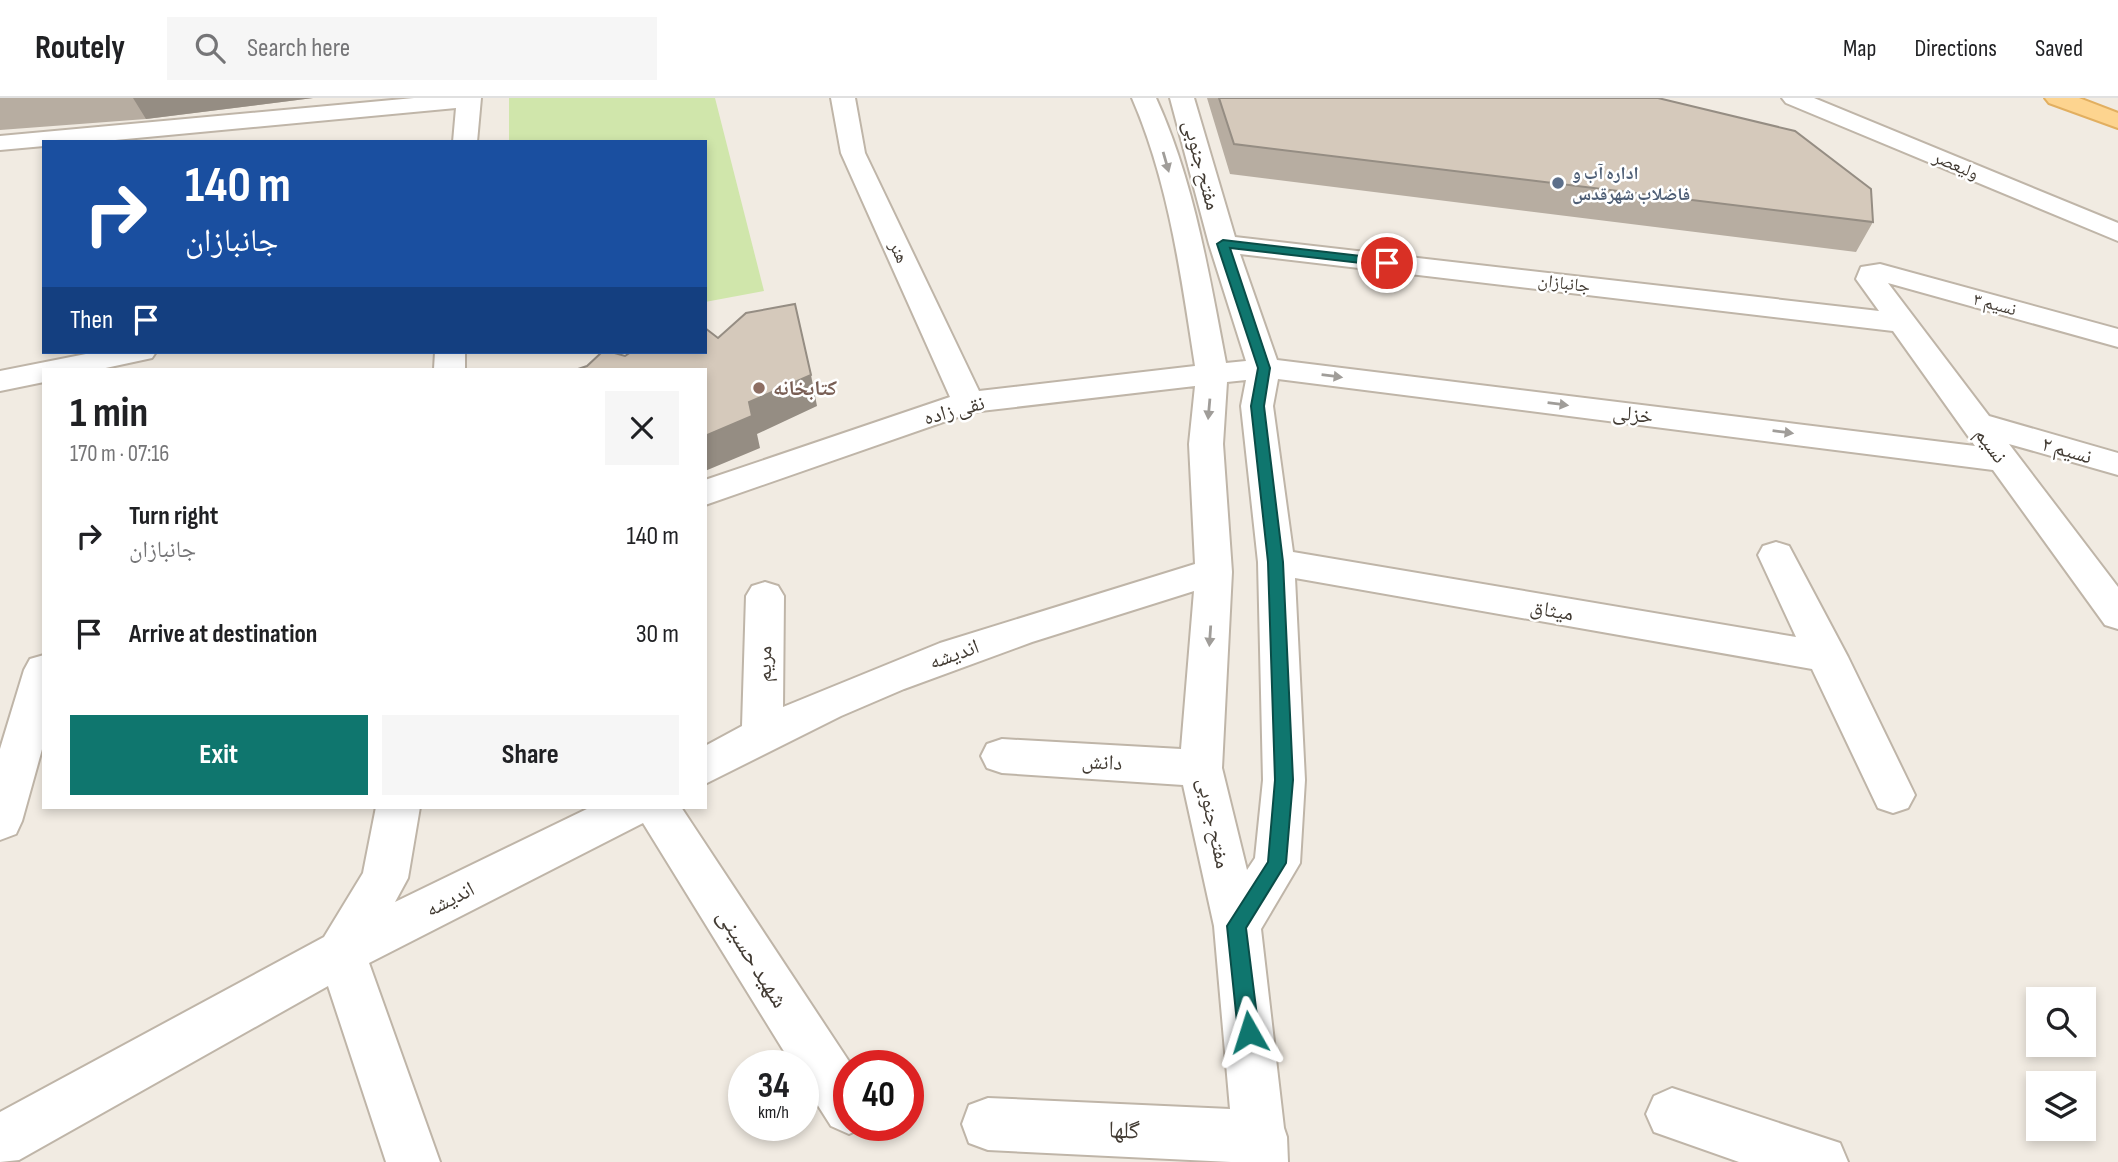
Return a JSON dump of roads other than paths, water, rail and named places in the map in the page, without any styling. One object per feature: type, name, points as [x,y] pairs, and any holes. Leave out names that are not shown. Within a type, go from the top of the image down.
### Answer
[{"type":"main road","points":[[2057,98],[2091,103],[2118,121]]},
{"type":"street","name":"هنر","points":[[843,98],[853,153],[968,402]]},
{"type":"street","name":"ولیعصر","points":[[1794,98],[2118,233]]},
{"type":"street","points":[[62,140],[206,133],[469,99],[466,140]]},
{"type":"street","name":"مفتح جنوبی","points":[[1168,111],[1223,244],[1264,368],[1257,406],[1276,562],[1284,780],[1277,863],[1237,926]]},
{"type":"street","name":"مفتح جنوبی","points":[[1168,111],[1212,372],[1206,444],[1214,572],[1201,768],[1237,926],[1261,1149]]},
{"type":"street","points":[[0,143],[42,141]]},
{"type":"street","name":"جانبازان","points":[[1223,244],[1904,323]]},
{"type":"street","name":"نسیم ۳","points":[[1871,273],[1880,272],[2118,338]]},
{"type":"street","name":"نسیم","points":[[1871,273],[1870,279],[2118,615]]},
{"type":"street","points":[[61,368],[127,354]]},
{"type":"street","name":"خزلی","points":[[1212,372],[1264,368],[2002,460]]},
{"type":"street","points":[[0,381],[42,372]]},
{"type":"street","name":"نقی زاده","points":[[707,492],[968,402],[1212,372]]},
{"type":"street","name":"نسیم ۲","points":[[1975,423],[2118,464]]},
{"type":"street","points":[[1776,555],[1894,795]]},
{"type":"street","name":"میثاق","points":[[1276,562],[1828,657]]},
{"type":"street","name":"اندیشه","points":[[707,765],[762,733],[897,674],[1054,618],[1214,572]]},
{"type":"street","name":"مریم","points":[[762,733],[765,596]]},
{"type":"street","points":[[0,821],[42,677]]},
{"type":"street","name":"دانش","points":[[1002,756],[1201,768]]},
{"type":"street","points":[[398,809],[385,878],[341,953],[413,1162]]},
{"type":"street","name":"اندیشه","points":[[0,1141],[341,953],[629,809]]},
{"type":"street","name":"شهید حسینی","points":[[658,809],[833,1083]]},
{"type":"street","points":[[1672,1114],[1821,1162]]},
{"type":"street","name":"گلها","points":[[988,1124],[1261,1149]]},
{"type":"place","name":"اداره آب و فاضلاب شهرقدس","points":[[1558,183]]},
{"type":"place","name":"کتابخانه","points":[[759,388]]}]
